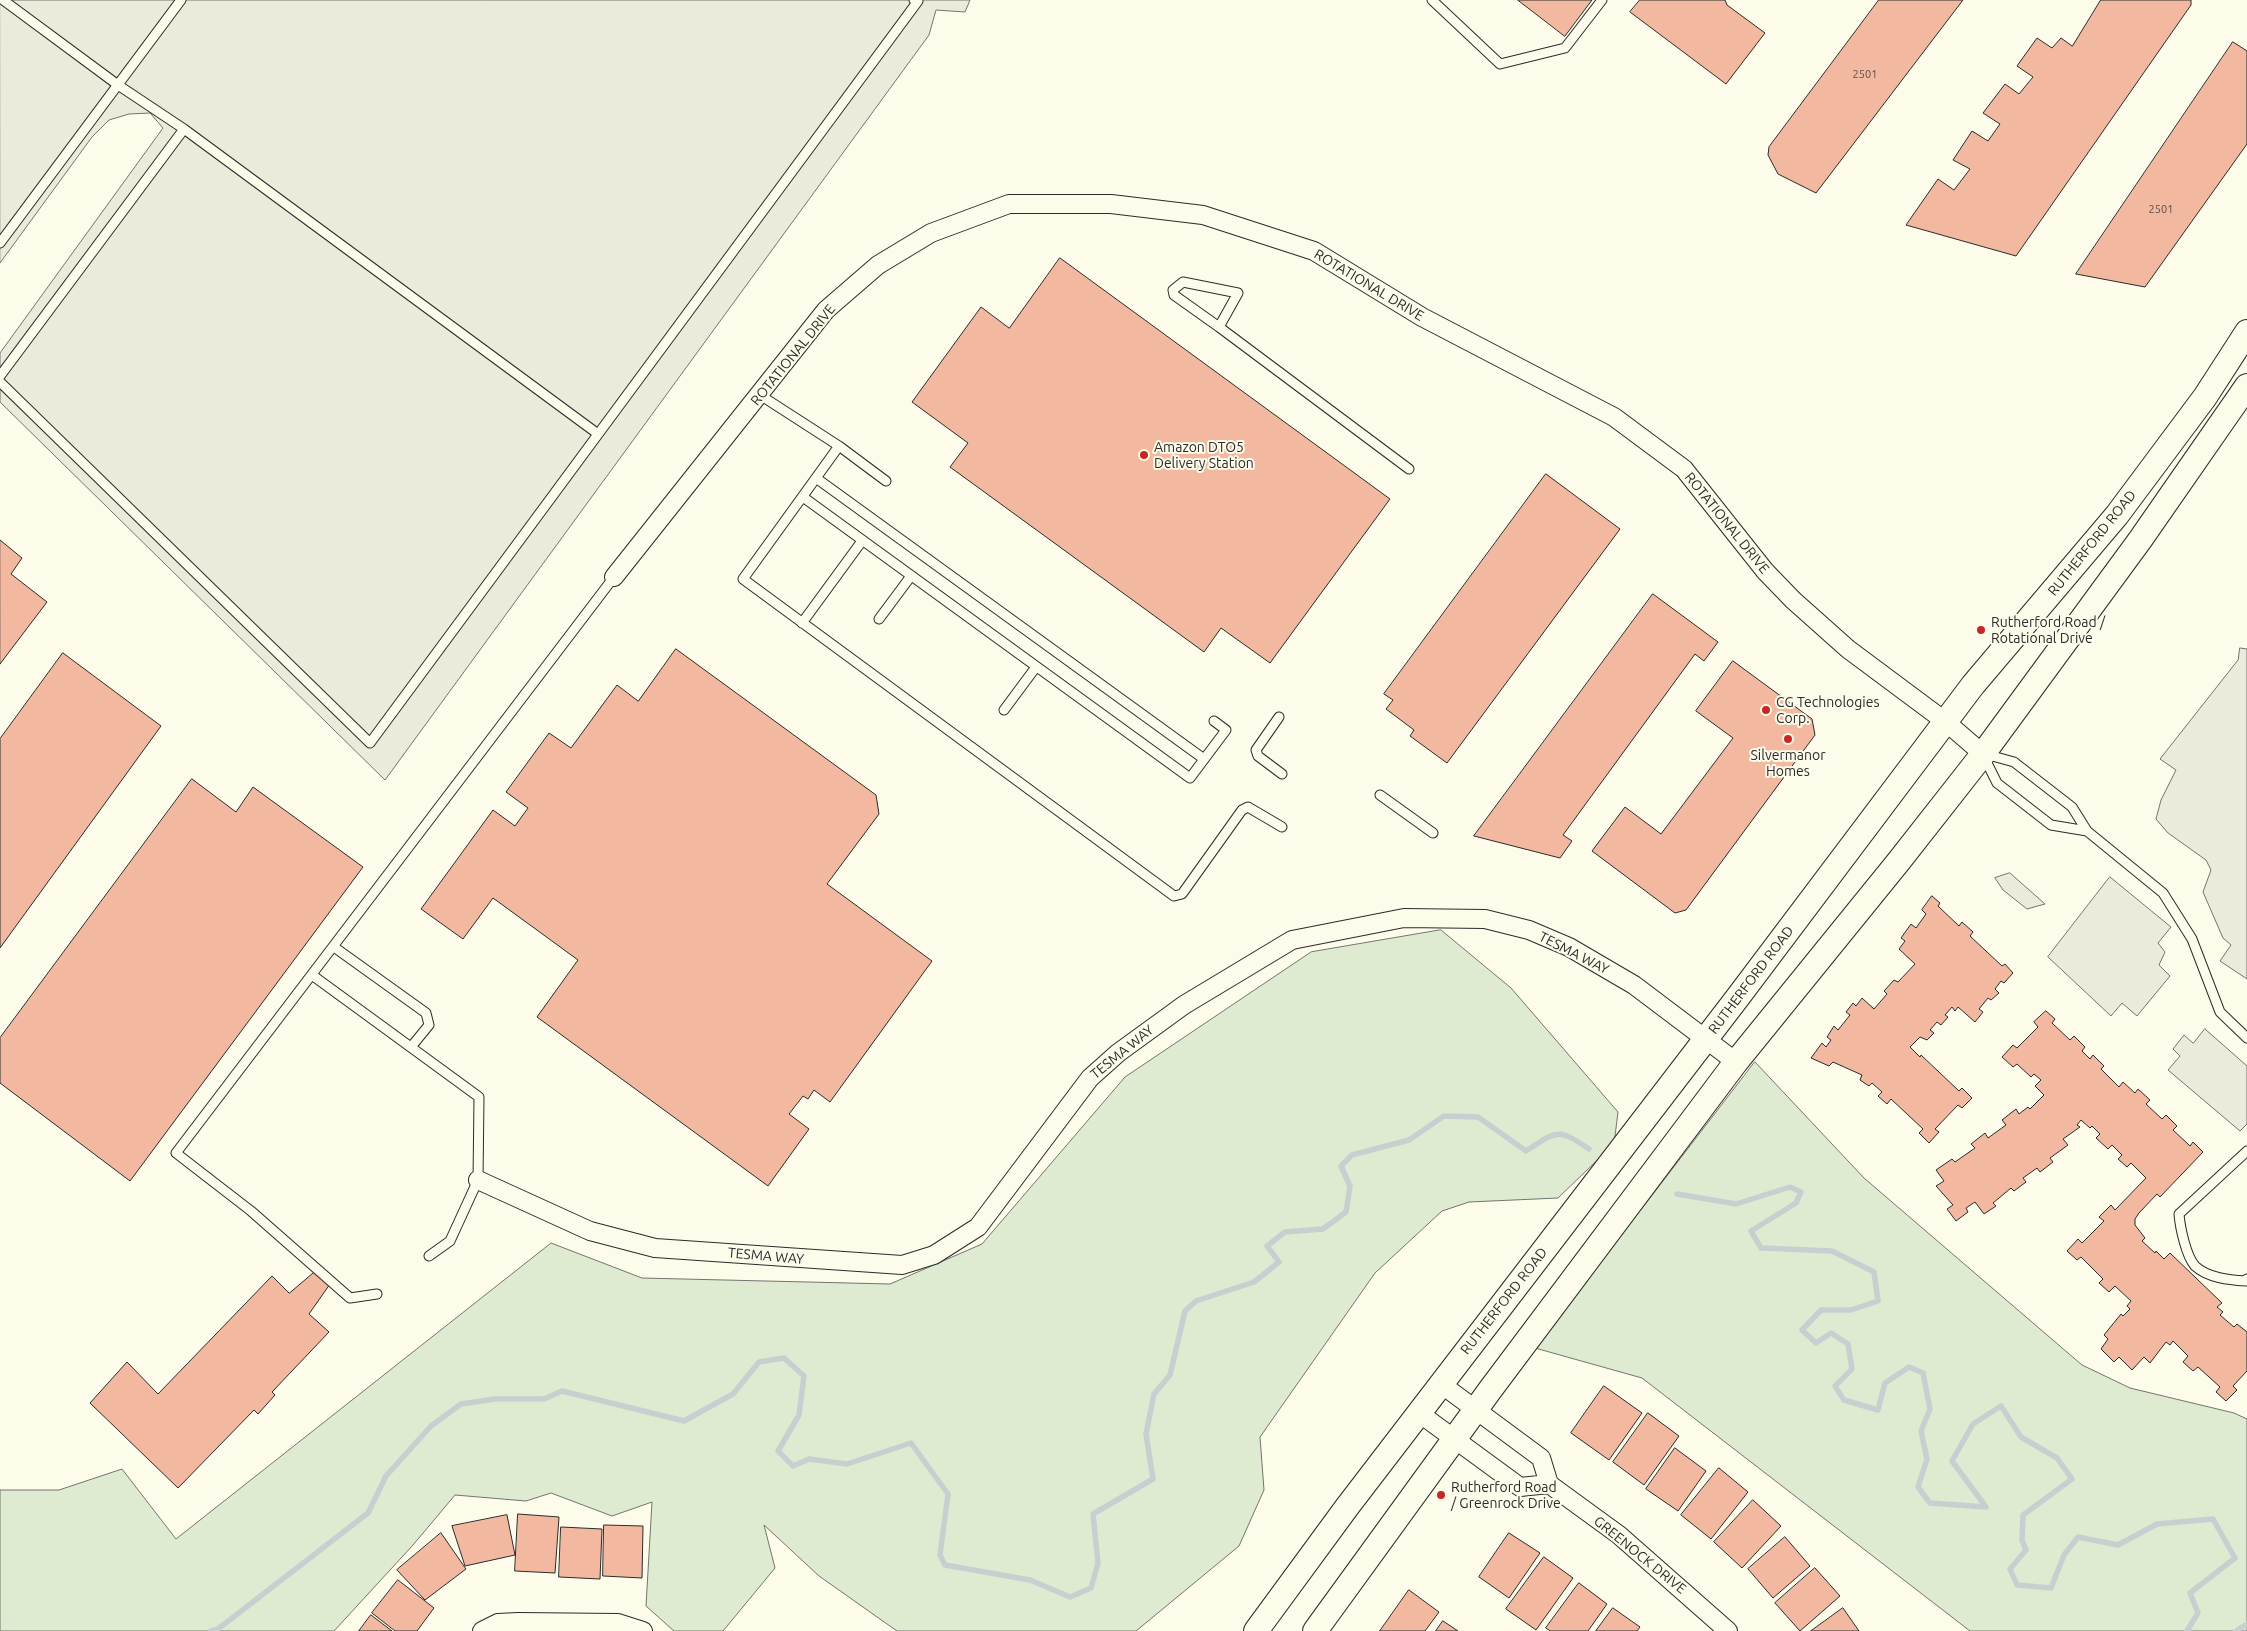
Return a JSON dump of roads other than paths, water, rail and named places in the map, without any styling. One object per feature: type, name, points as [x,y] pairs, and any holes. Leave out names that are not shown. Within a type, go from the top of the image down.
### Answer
[{"type":"main road","name":"RUTHERFORD ROAD","points":[[1256,1631],[1419,1413],[1706,1039],[1973,685],[2117,515],[2205,397],[2247,332]]},
{"type":"main road","points":[[1315,1631],[1454,1439],[1736,1062],[1983,754],[2140,540],[2241,396]]},
{"type":"street","name":"ROTATIONAL DRIVE","points":[[614,577],[826,310],[878,265],[931,233],[1009,204],[1111,204],[1203,215],[1314,251],[1422,317],[1614,417],[1684,469],[1765,571],[1793,600],[1848,649],[1946,722],[1983,754]]},
{"type":"street","name":"TESMA WAY","points":[[478,1180],[590,1231],[655,1248],[902,1265],[934,1255],[978,1226],[1090,1078],[1118,1053],[1184,1004],[1292,940],[1404,918],[1485,919],[1528,930],[1569,947],[1634,985],[1736,1062]]},
{"type":"street","points":[[1419,1413],[1520,1487],[1549,1484],[1541,1458],[1441,1384]]},
{"type":"street","name":"GREENOCK DRIVE","points":[[1549,1484],[1619,1535],[1728,1631]]},
{"type":"street","points":[[482,1631],[498,1623],[518,1622],[618,1623],[644,1631]]},
{"type":"lane","points":[[3,0],[118,85],[184,129],[598,434]]},
{"type":"lane","points":[[0,243],[181,0]]},
{"type":"lane","points":[[0,382],[370,743],[918,1],[914,0]]},
{"type":"lane","points":[[1432,0],[1500,64],[1565,48],[1602,0]]},
{"type":"lane","points":[[0,376],[184,129]]},
{"type":"lane","points":[[1219,327],[1238,293],[1183,282],[1173,290],[1174,295],[1409,469]]},
{"type":"lane","points":[[760,395],[839,446],[886,481]]},
{"type":"lane","points":[[839,446],[743,579],[1174,896],[1182,894],[1242,810],[1248,808],[1282,827]]},
{"type":"lane","points":[[816,478],[1204,759]]},
{"type":"lane","points":[[802,497],[1190,778],[1226,730],[1214,721]]},
{"type":"lane","points":[[802,623],[862,541]]},
{"type":"lane","points":[[879,619],[911,576]]},
{"type":"lane","points":[[377,1294],[350,1298],[251,1211],[176,1152],[614,577]]},
{"type":"lane","points":[[1004,710],[1036,667]]},
{"type":"lane","points":[[1278,717],[1256,750],[1258,756],[1282,774]]},
{"type":"lane","points":[[1983,754],[1997,783],[2050,825],[2088,831]]},
{"type":"lane","points":[[1983,754],[2014,762],[2072,807],[2088,831],[2163,894],[2192,939],[2220,1012],[2247,1038]]},
{"type":"lane","points":[[1380,795],[1433,834]]},
{"type":"lane","points":[[334,947],[426,1013],[429,1025],[411,1048]]},
{"type":"lane","points":[[312,975],[478,1097],[478,1180],[450,1241],[429,1256]]},
{"type":"lane","points":[[2247,1151],[2179,1214],[2180,1233],[2194,1265],[2220,1279],[2247,1279]]},
{"type":"waterway","points":[[211,1631],[218,1629],[368,1513],[386,1476],[431,1426],[461,1404],[495,1399],[544,1399],[562,1391],[684,1421],[733,1394],[759,1362],[784,1358],[804,1376],[799,1415],[778,1451],[793,1466],[809,1459],[847,1464],[911,1443],[948,1494],[940,1555],[945,1565],[1030,1580],[1070,1597],[1091,1588],[1098,1563],[1093,1514],[1153,1479],[1146,1434],[1154,1394],[1170,1375],[1185,1311],[1196,1301],[1254,1282],[1279,1262],[1267,1246],[1285,1232],[1323,1229],[1346,1212],[1350,1186],[1341,1166],[1352,1155],[1409,1140],[1444,1116],[1478,1117],[1526,1151],[1544,1139],[1557,1134],[1570,1137],[1589,1149]]},
{"type":"waterway","points":[[1677,1194],[1736,1204],[1790,1187],[1801,1192],[1796,1203],[1751,1231],[1761,1248],[1832,1251],[1874,1272],[1878,1301],[1851,1310],[1821,1310],[1802,1330],[1816,1343],[1831,1333],[1848,1344],[1852,1369],[1835,1386],[1844,1400],[1878,1410],[1885,1383],[1909,1367],[1923,1373],[1930,1409],[1921,1431],[1927,1459],[1918,1487],[1930,1503],[1986,1507],[1952,1461],[1973,1424],[2001,1406],[2021,1437],[2057,1458],[2072,1479],[2023,1515],[2022,1540],[2026,1550],[2010,1569],[2017,1585],[2051,1588],[2064,1555],[2078,1537],[2118,1545],[2157,1524],[2213,1519],[2235,1558],[2190,1593],[2198,1613],[2187,1631]]},
{"type":"waterway","points":[[2236,1631],[2247,1624]]},
{"type":"place","name":"Amazon DTO5 Delivery Station","points":[[1144,455]]},
{"type":"place","name":"Rutherford Road / Rotational Drive","points":[[1981,630]]},
{"type":"place","name":"CG Technologies Corp.","points":[[1766,710]]},
{"type":"place","name":"Silvermanor Homes","points":[[1788,739]]},
{"type":"place","name":"Rutherford Road / Greenrock Drive","points":[[1441,1495]]}]
